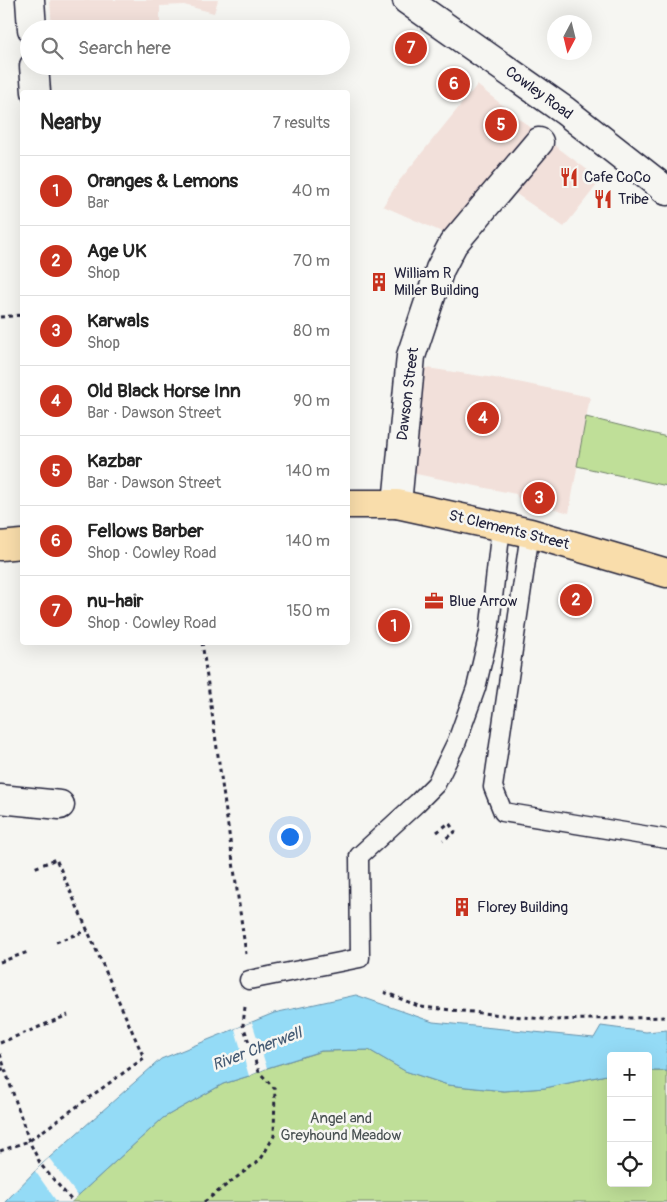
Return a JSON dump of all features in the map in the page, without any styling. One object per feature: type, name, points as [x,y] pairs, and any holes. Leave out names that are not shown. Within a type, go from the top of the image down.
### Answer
[{"type":"main road","name":"St Clements Street","points":[[350,504],[397,504],[530,533],[667,572]]},
{"type":"main road","points":[[0,546],[20,544]]},
{"type":"street","points":[[30,0],[31,20]]},
{"type":"street","name":"Cowley Road","points":[[407,0],[565,111],[667,191]]},
{"type":"street","points":[[35,75],[36,90]]},
{"type":"street","name":"Dawson Street","points":[[397,504],[411,356],[440,269],[453,244],[539,142]]},
{"type":"street","points":[[0,799],[60,805]]},
{"type":"lane","points":[[249,980],[360,958],[359,856],[436,784],[457,741],[476,688],[489,634],[501,527]]},
{"type":"lane","points":[[530,533],[493,787],[503,812],[667,838]]},
{"type":"path","points":[[0,317],[20,315]]},
{"type":"path","points":[[202,645],[249,980],[243,1025],[259,1072],[275,1090],[274,1136],[261,1159],[204,1202]]},
{"type":"path","points":[[437,832],[449,824],[455,832],[443,840]]},
{"type":"path","points":[[449,824],[454,832],[443,840],[453,832],[449,825],[438,832],[449,824]]},
{"type":"path","points":[[0,1151],[29,1141],[144,1058],[56,859],[34,868]]},
{"type":"path","points":[[56,942],[88,930]]},
{"type":"path","points":[[0,962],[28,952]]},
{"type":"path","points":[[384,992],[421,1007],[553,1020],[667,1017]]},
{"type":"path","points":[[0,1043],[68,1015]]},
{"type":"path","points":[[0,1054],[29,1141],[41,1165],[73,1202]]},
{"type":"path","points":[[0,1070],[6,1068]]},
{"type":"shaded area","points":[[50,0],[218,0],[214,13],[184,5],[160,6],[160,20],[51,20]]},
{"type":"shaded area","points":[[477,85],[601,180],[564,227],[512,191],[469,249],[442,232],[383,206],[399,181]]},
{"type":"shaded area","points":[[420,367],[508,380],[590,397],[569,513],[518,498],[516,494],[411,473]]},
{"type":"green space","points":[[586,417],[667,437],[667,486],[577,466]]},
{"type":"green space","name":"Angel and Greyhound Meadow","points":[[369,1050],[405,1071],[448,1085],[504,1091],[545,1088],[607,1075],[607,1187],[652,1187],[652,1071],[667,1071],[667,1202],[71,1202],[163,1118],[223,1084],[322,1051]]},
{"type":"water","name":"River Cherwell","points":[[356,995],[433,1022],[594,1038],[601,1026],[646,1032],[667,1030],[667,1071],[652,1071],[652,1052],[607,1052],[607,1075],[545,1088],[504,1091],[448,1085],[405,1071],[369,1050],[321,1051],[223,1084],[163,1118],[71,1202],[5,1202],[41,1165],[161,1059],[274,1013]]},
{"type":"pier","points":[[252,1022],[267,1068],[249,1076],[235,1029]]},
{"type":"pier","points":[[49,1158],[78,1196],[71,1202],[57,1202],[35,1171]]},
{"type":"place","name":"nu-hair","points":[[411,48]]},
{"type":"place","name":"Fellows Barber","points":[[454,84]]},
{"type":"place","name":"Kazbar","points":[[501,125]]},
{"type":"place","name":"Cafe CoCo","points":[[569,177]]},
{"type":"place","name":"Tribe","points":[[603,199]]},
{"type":"place","name":"William R Miller Building","points":[[379,282]]},
{"type":"place","name":"Old Black Horse Inn","points":[[483,418]]},
{"type":"place","name":"Karwals","points":[[539,498]]},
{"type":"place","name":"Age UK","points":[[576,600]]},
{"type":"place","name":"Blue Arrow","points":[[434,601]]},
{"type":"place","name":"Oranges & Lemons","points":[[394,626]]},
{"type":"place","name":"Florey Building","points":[[462,907]]}]
